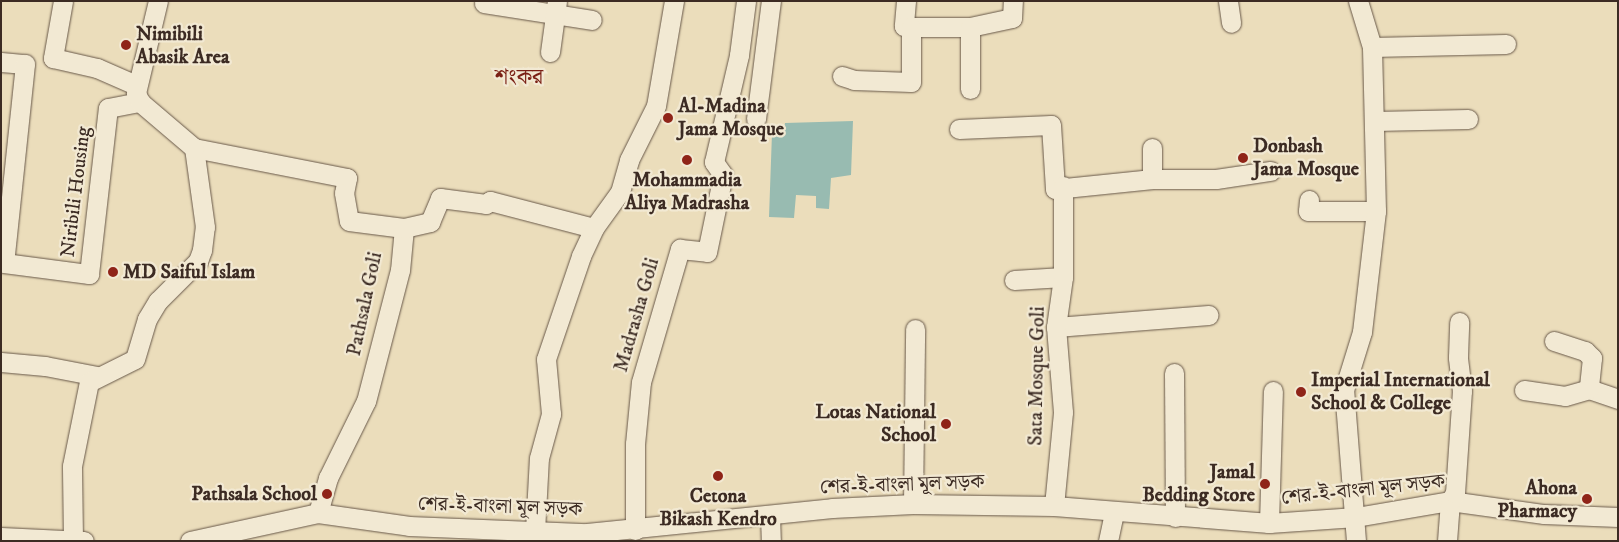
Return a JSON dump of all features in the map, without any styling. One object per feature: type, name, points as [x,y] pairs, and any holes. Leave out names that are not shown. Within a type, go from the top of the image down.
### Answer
[{"type":"street","points":[[1,362],[45,366],[96,376],[126,366],[135,359],[147,319],[158,301],[198,261],[205,227],[194,148],[138,94],[97,68],[53,58],[63,1]]},
{"type":"street","points":[[138,94],[158,1]]},
{"type":"street","points":[[535,531],[539,458],[551,414],[546,359],[570,287],[594,228],[620,192],[629,160],[656,106],[674,1]]},
{"type":"street","name":"Madrasha Goli","points":[[635,530],[635,444],[641,382],[680,249],[707,252],[723,175],[714,162],[739,55],[746,1]]},
{"type":"street","points":[[756,119],[771,1]]},
{"type":"street","points":[[906,1],[904,26],[910,27],[970,27],[1012,18],[1013,1]]},
{"type":"street","points":[[1228,1],[1230,23]]},
{"type":"street","points":[[1356,541],[1356,518],[1344,390],[1362,332],[1376,211],[1372,47],[1358,1]]},
{"type":"street","points":[[484,4],[556,8],[592,20]]},
{"type":"street","points":[[550,52],[556,8]]},
{"type":"street","points":[[842,76],[854,80],[911,82],[910,27]]},
{"type":"street","points":[[970,27],[970,89]]},
{"type":"street","points":[[1372,47],[1506,44]]},
{"type":"street","name":"Niribili Housing","points":[[1,62],[25,64],[4,263],[89,274],[108,108],[138,94]]},
{"type":"street","points":[[1375,121],[1468,119]]},
{"type":"street","points":[[959,129],[1051,125],[1055,189],[1063,186],[1152,180],[1216,179],[1270,171]]},
{"type":"street","name":"Pathsala Goli","points":[[194,148],[347,178],[344,194],[348,221],[404,228],[400,270],[366,401],[328,478],[318,513]]},
{"type":"street","points":[[1152,148],[1152,180]]},
{"type":"street","name":"Sata Mosque Goli","points":[[1054,506],[1063,412],[1056,327],[1063,277],[1063,186]]},
{"type":"street","points":[[404,228],[430,222],[440,198],[486,204],[490,201],[594,228]]},
{"type":"street","points":[[1309,200],[1308,211],[1376,211]]},
{"type":"street","name":"Sata Mosque Goli","points":[[1014,280],[1063,277]]},
{"type":"street","points":[[1056,327],[1209,315]]},
{"type":"street","points":[[1447,541],[1450,501],[1454,493],[1462,390],[1458,357],[1459,322]]},
{"type":"street","points":[[913,504],[916,447],[915,329]]},
{"type":"street","points":[[1554,341],[1585,351],[1592,358],[1589,389]]},
{"type":"street","points":[[1174,373],[1175,517]]},
{"type":"street","points":[[1,537],[78,540],[72,466],[86,388],[96,376]]},
{"type":"street","points":[[1524,390],[1565,396],[1589,389],[1618,399]]},
{"type":"street","points":[[1269,523],[1273,391]]},
{"type":"street","name":"শের-ই-বাংলা মূল সড়ক","points":[[190,541],[318,513],[408,526],[503,535],[535,531],[588,533],[635,530],[832,508],[913,504],[1054,506],[1114,513],[1269,523],[1356,518],[1450,501],[1544,514],[1618,517]]},
{"type":"street","points":[[1108,541],[1114,513]]},
{"type":"street","points":[[770,516],[771,541]]},
{"type":"water","points":[[853,121],[851,175],[831,178],[829,209],[816,208],[816,196],[796,195],[794,218],[769,217],[772,133],[784,129],[785,123]]},
{"type":"place","name":"Nimibili Abasik Area","points":[[126,45]]},
{"type":"place","name":"Al-Madina Jama Mosque","points":[[668,118]]},
{"type":"place","name":"Donbash Jama Mosque","points":[[1243,158]]},
{"type":"place","name":"Mohammadia Aliya Madrasha","points":[[687,160]]},
{"type":"place","name":"MD Saiful Islam","points":[[113,272]]},
{"type":"place","name":"Imperial International School & College","points":[[1301,392]]},
{"type":"place","name":"Lotas National School","points":[[946,424]]},
{"type":"place","name":"Cetona Bikash Kendro","points":[[718,476]]},
{"type":"place","name":"Jamal Bedding Store","points":[[1265,484]]},
{"type":"place","name":"Pathsala School","points":[[327,494]]},
{"type":"place","name":"Ahona Pharmacy","points":[[1587,499]]},
{"type":"district","name":"শংকর","points":[[519,78]]}]
